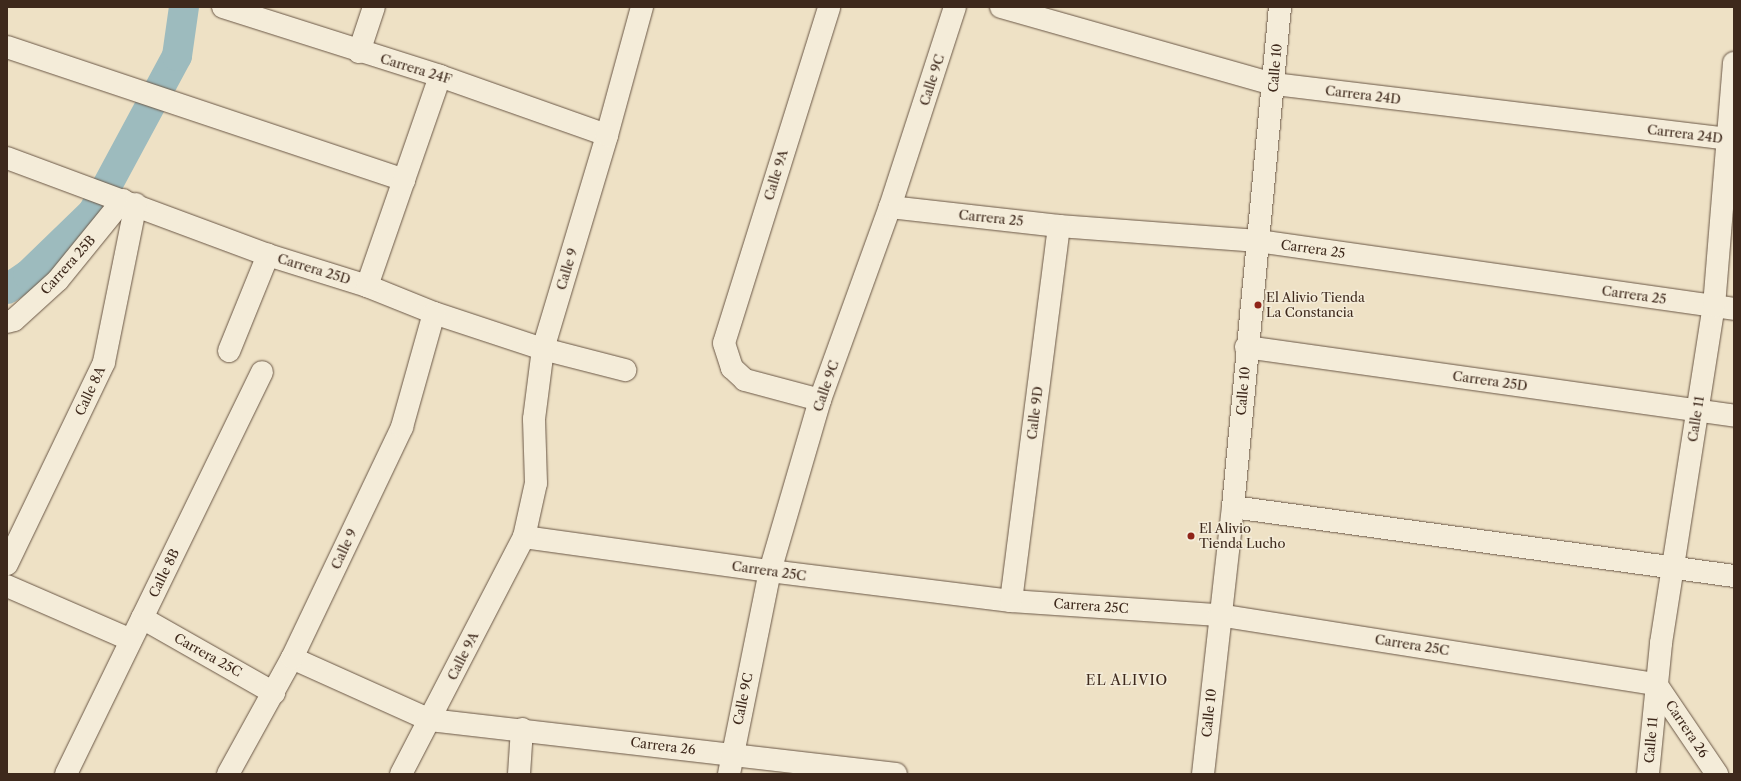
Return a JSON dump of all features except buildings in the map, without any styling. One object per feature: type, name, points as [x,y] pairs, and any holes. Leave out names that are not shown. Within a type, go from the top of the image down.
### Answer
[{"type":"street","name":"Carrera 24F","points":[[223,7],[359,52],[440,76],[607,135]]},
{"type":"street","points":[[359,52],[374,7]]},
{"type":"street","name":"Calle 9","points":[[524,537],[536,483],[534,418],[543,349],[607,135],[642,7]]},
{"type":"street","name":"Calle 9A","points":[[820,400],[745,380],[732,368],[724,343],[829,7]]},
{"type":"street","name":"Calle 9C","points":[[730,764],[770,571],[820,400],[890,207],[955,7]]},
{"type":"street","name":"Carrera 24D","points":[[1001,7],[1274,84],[1731,140]]},
{"type":"street","name":"Calle 10","points":[[1203,774],[1219,615],[1233,507],[1246,347],[1274,84],[1280,7]]},
{"type":"street","points":[[7,47],[149,96],[404,180]]},
{"type":"street","name":"Calle 11","points":[[1648,774],[1656,684],[1672,568],[1698,410],[1724,307],[1734,63]]},
{"type":"street","points":[[368,286],[440,76]]},
{"type":"street","name":"Carrera 25D","points":[[7,158],[90,187],[268,255],[368,286],[434,313],[543,349],[625,370]]},
{"type":"street","name":"Carrera 25B","points":[[7,322],[14,320],[58,280],[123,200]]},
{"type":"street","name":"Calle 8A","points":[[7,564],[104,362],[123,200]]},
{"type":"street","name":"Carrera 25","points":[[890,207],[1059,226],[1258,241],[1724,307]]},
{"type":"street","name":"Calle 9D","points":[[1011,601],[1059,226]]},
{"type":"street","points":[[229,351],[268,255]]},
{"type":"street","name":"Calle 9","points":[[228,774],[292,658],[402,427],[434,313]]},
{"type":"street","name":"Carrera 25D","points":[[1246,347],[1734,416]]},
{"type":"street","name":"Calle 8B","points":[[66,774],[262,372]]},
{"type":"street","points":[[1233,507],[1734,576]]},
{"type":"street","name":"Calle 9A","points":[[401,774],[524,537]]},
{"type":"street","name":"Carrera 25C","points":[[524,537],[770,571],[1011,601],[1219,615],[1656,684]]},
{"type":"street","points":[[7,586],[131,640]]},
{"type":"street","name":"Carrera 25C","points":[[142,618],[274,693]]},
{"type":"street","points":[[292,658],[430,720]]},
{"type":"street","name":"Carrera 26","points":[[1656,684],[1717,774]]},
{"type":"street","name":"Carrera 26","points":[[430,720],[522,729],[730,764],[896,774]]},
{"type":"street","points":[[519,774],[522,729]]},
{"type":"waterway","points":[[7,289],[28,275],[93,212],[177,56],[184,7]]},
{"type":"place","name":"El Alivio Tienda La Constancia","points":[[1258,305]]},
{"type":"place","name":"El Alivio Tienda Lucho","points":[[1191,536]]},
{"type":"district","name":"EL ALIVIO","points":[[1127,680]]}]
